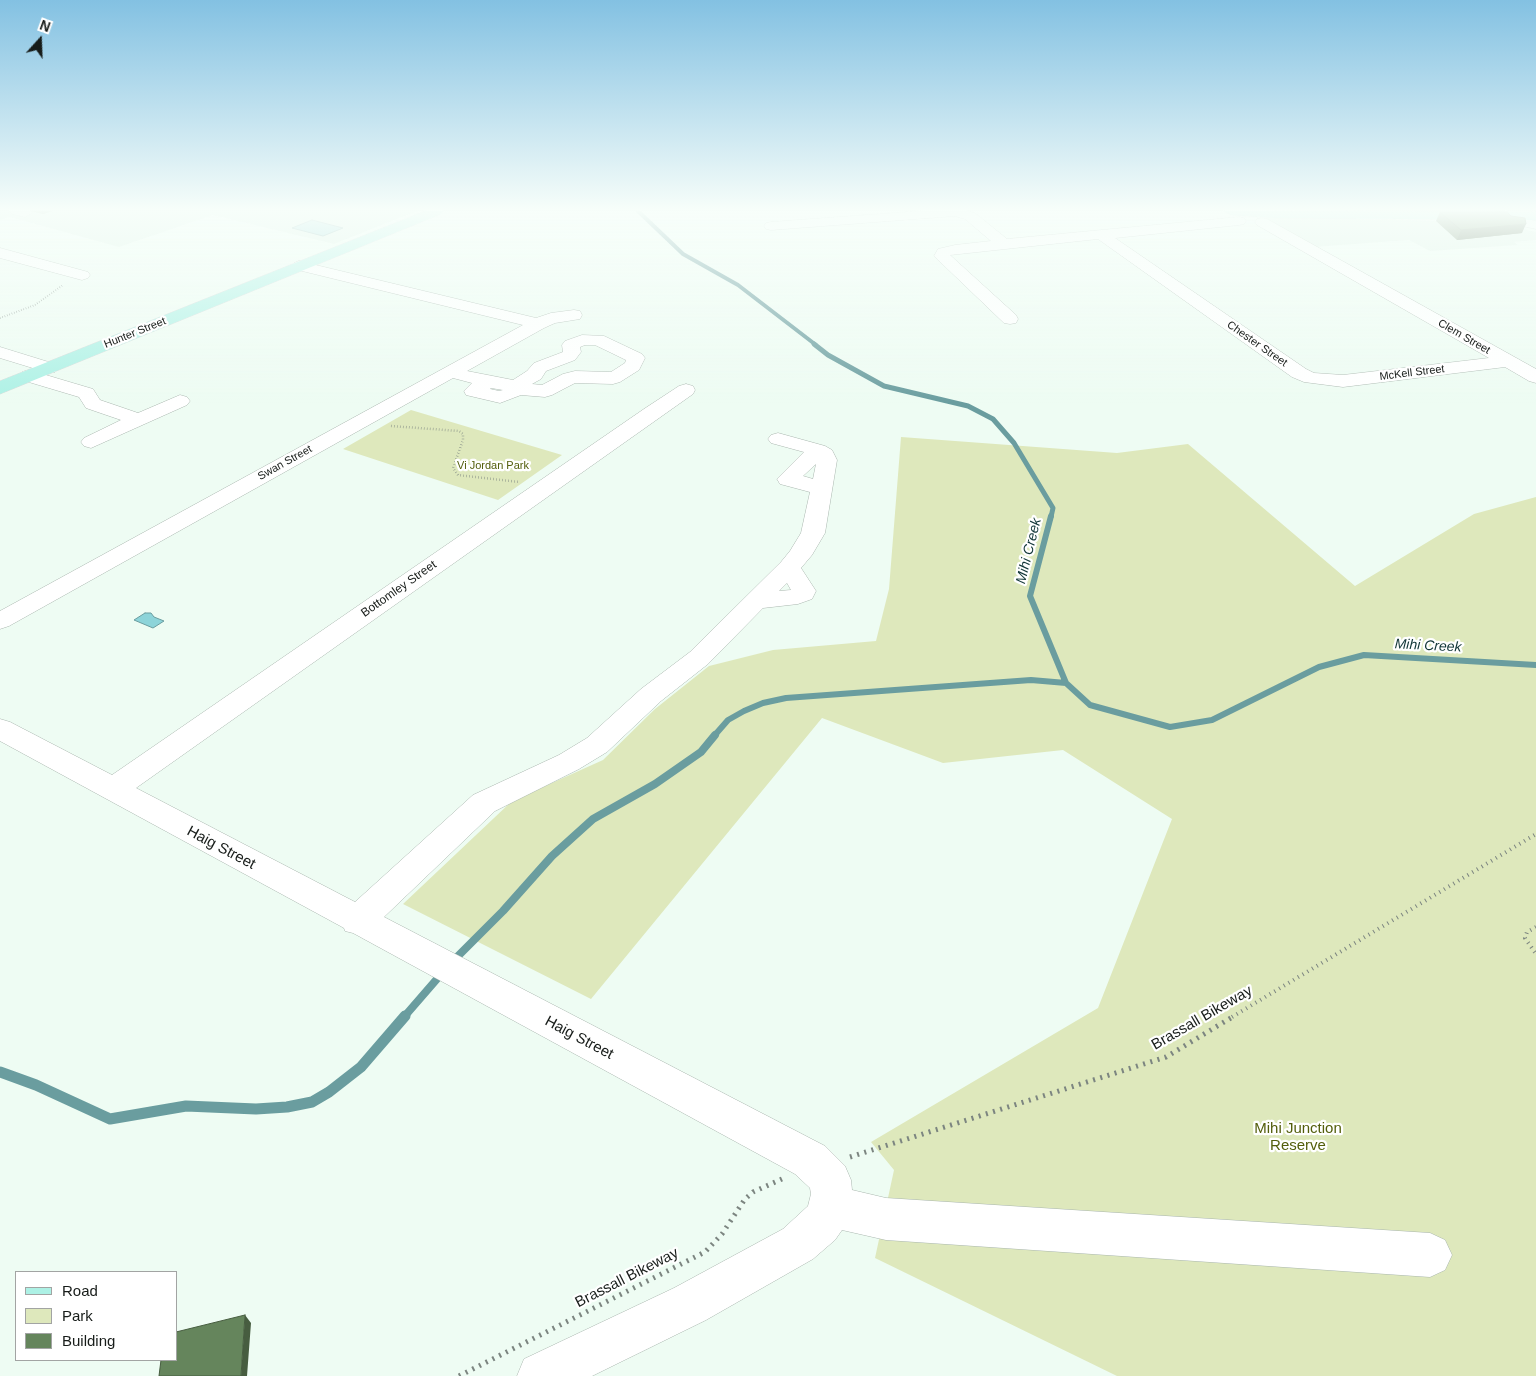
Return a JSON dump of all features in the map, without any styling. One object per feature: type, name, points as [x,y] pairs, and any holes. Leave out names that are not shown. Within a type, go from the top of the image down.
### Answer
[{"type":"main road","name":"Hunter Street","points":[[0,388],[276,275]]},
{"type":"street","points":[[337,275],[538,324]]},
{"type":"street","points":[[963,275],[1010,319]]},
{"type":"street","name":"Chester Street","points":[[1159,275],[1299,373],[1316,380]]},
{"type":"street","name":"Clem Street","points":[[1365,275],[1536,377]]},
{"type":"street","name":"Swan Street","points":[[0,621],[538,324],[551,318],[574,315]]},
{"type":"street","points":[[443,376],[480,386],[545,392],[575,377],[613,378],[619,376],[633,366],[636,358],[598,340],[582,340],[571,345],[572,352],[569,356],[544,365],[534,375],[515,388]]},
{"type":"street","points":[[0,352],[49,368]]},
{"type":"street","name":"McKell Street","points":[[1316,380],[1343,381],[1507,361]]},
{"type":"street","points":[[29,376],[86,393],[93,404],[139,420]]},
{"type":"street","name":"Bottomley Street","points":[[112,790],[686,390]]},
{"type":"street","points":[[91,442],[180,401]]},
{"type":"street","points":[[357,921],[484,803],[569,762],[597,745],[652,695],[699,658],[790,567],[813,533],[827,460],[825,454],[818,450],[778,440]]},
{"type":"street","points":[[818,450],[788,479],[821,488]]},
{"type":"street","name":"Haig Street","points":[[0,729],[357,921],[810,1160],[830,1180],[832,1194],[830,1206]]},
{"type":"street","points":[[541,1376],[690,1304],[798,1244],[820,1225],[830,1206],[886,1219],[1430,1255]]},
{"type":"path","points":[[0,318],[37,304],[63,285],[63,282]]},
{"type":"path","points":[[362,421],[380,426],[459,431],[463,434],[463,440],[453,468],[458,475],[472,478],[526,482],[543,489]]},
{"type":"path","name":"Brassall Bikeway","points":[[850,1156],[1166,1057],[1536,834]]},
{"type":"path","points":[[1536,927],[1527,932],[1525,938],[1536,954]]},
{"type":"path","name":"Brassall Bikeway","points":[[459,1376],[705,1252],[722,1234],[745,1199],[753,1192],[786,1178]]},
{"type":"green space","name":"Vi Jordan Park","points":[[411,410],[562,455],[498,500],[343,449]]},
{"type":"green space","name":"Mihi Junction Reserve","points":[[901,437],[1117,453],[1188,444],[1355,586],[1474,514],[1536,497],[1536,1376],[1117,1376],[875,1258],[894,1170],[871,1142],[1098,1008],[1172,819],[1063,750],[943,763],[822,718],[591,999],[403,904],[512,801],[603,760],[655,709],[709,666],[773,650],[876,641],[889,589]]},
{"type":"water","points":[[145,613],[151,613],[154,617],[164,621],[153,628],[134,620]]},
{"type":"building","points":[[245,1315],[241,1376],[159,1376],[161,1361],[178,1361],[178,1332]]},
{"type":"waterway","name":"Mihi Creek","points":[[721,275],[738,285],[816,345]]},
{"type":"waterway","name":"Mihi Creek","points":[[814,344],[828,355],[884,386],[968,406],[993,419],[1014,443],[1053,508],[1051,517]]},
{"type":"waterway","name":"Mihi Creek","points":[[1051,516],[1030,596],[1066,683]]},
{"type":"waterway","name":"Mihi Creek","points":[[1066,683],[1090,705],[1170,727],[1212,720],[1319,667],[1364,655],[1536,665]]},
{"type":"waterway","points":[[714,736],[728,720],[744,711],[763,703],[786,698],[1031,680],[1066,683]]},
{"type":"waterway","points":[[452,962],[503,911],[552,856],[593,819],[655,784],[701,752],[715,735]]},
{"type":"waterway","points":[[404,1017],[443,972]]},
{"type":"waterway","points":[[0,1072],[36,1085],[110,1119],[186,1106],[256,1109],[287,1107],[312,1102],[329,1092],[361,1067],[405,1016]]}]
